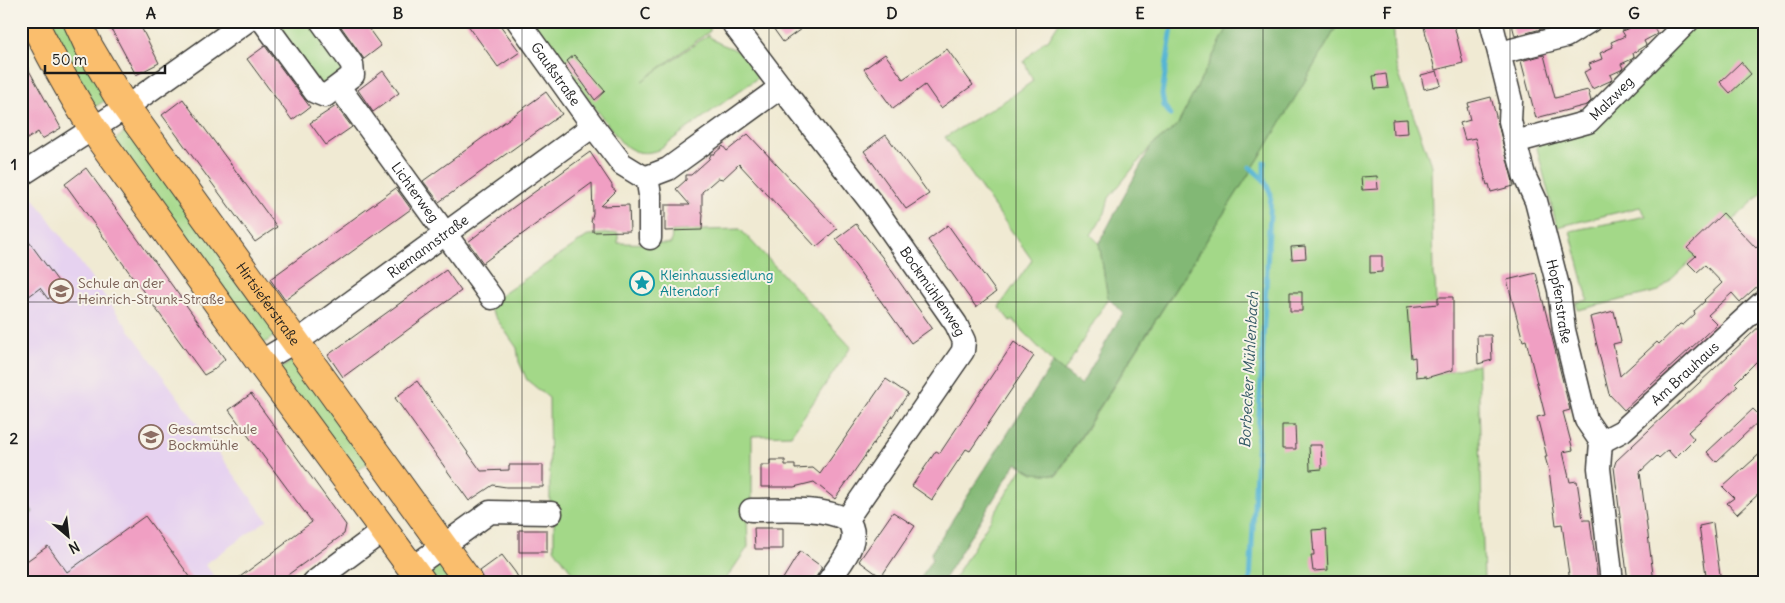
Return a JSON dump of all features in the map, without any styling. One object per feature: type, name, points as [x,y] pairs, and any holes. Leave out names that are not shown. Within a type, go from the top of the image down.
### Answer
[{"type":"main road","points":[[34,21],[57,70],[93,128],[260,362],[417,575]]},
{"type":"main road","name":"Hirtsieferstraße","points":[[77,21],[89,47],[125,108],[469,582]]},
{"type":"street","points":[[21,175],[125,108],[247,21]]},
{"type":"street","points":[[263,21],[315,92],[325,96],[353,75],[352,64],[321,21]]},
{"type":"street","name":"Gaußstraße","points":[[518,21],[622,164],[640,175],[648,177]]},
{"type":"street","name":"Hopfenstraße","points":[[1491,21],[1511,101],[1510,121],[1524,175],[1536,201],[1559,290],[1564,330],[1586,420],[1601,442]]},
{"type":"street","points":[[1500,53],[1566,36],[1590,21]]},
{"type":"street","name":"Malzweg","points":[[1515,142],[1588,122],[1688,21]]},
{"type":"street","name":"Bockmühlenweg","points":[[734,25],[874,205],[956,324],[964,342],[963,351],[847,519]]},
{"type":"street","name":"Lichterweg","points":[[339,86],[492,298]]},
{"type":"street","points":[[650,238],[648,177],[668,169],[781,87]]},
{"type":"street","name":"Riemannstraße","points":[[260,362],[309,333],[593,126]]},
{"type":"street","name":"Am Brauhaus","points":[[1601,442],[1622,431],[1764,301]]},
{"type":"street","points":[[1601,442],[1600,468],[1612,582]]},
{"type":"street","points":[[751,510],[815,510],[833,513],[847,519],[853,529],[853,545],[828,582]]},
{"type":"street","points":[[417,575],[443,545],[490,512],[551,513]]},
{"type":"street","points":[[314,582],[384,530]]},
{"type":"shaded area","points":[[30,193],[267,520],[205,564],[218,582],[21,582],[21,199]]},
{"type":"green space","points":[[43,21],[68,21],[109,98],[90,110]]},
{"type":"green space","points":[[280,21],[314,21],[345,69],[322,86],[273,26]]},
{"type":"green space","points":[[529,21],[714,21],[710,25],[710,31],[642,81],[708,35],[712,39],[742,54],[760,76],[658,150],[639,152],[630,149],[621,142]]},
{"type":"green space","points":[[1060,21],[1231,21],[1177,126],[1151,146],[1109,198],[1105,213],[1091,235],[1099,243],[1108,298],[1064,372],[1053,363],[1013,320],[1010,321],[999,307],[1032,260],[945,137],[1033,81],[1024,61],[1044,41],[1048,40]]},
{"type":"green space","points":[[1231,21],[1340,21],[1265,149],[1056,475],[1033,473],[1016,463],[942,582],[918,582],[932,559],[931,553],[1053,363],[1081,385],[1123,313],[1108,298],[1099,243],[1151,146],[1177,126]]},
{"type":"green space","points":[[1340,21],[1393,21],[1396,66],[1431,165],[1433,276],[1435,280],[1439,374],[1478,364],[1484,582],[952,582],[1023,467],[1033,473],[1057,475],[1265,149]]},
{"type":"green space","points":[[1696,21],[1764,21],[1764,191],[1659,291],[1578,310],[1576,303],[1588,300],[1570,231],[1646,216],[1640,207],[1557,227],[1537,148],[1538,142],[1590,127]]},
{"type":"green space","points":[[130,128],[280,332],[259,347],[111,143]]},
{"type":"green space","points":[[740,229],[851,347],[791,435],[752,436],[752,505],[747,517],[748,547],[724,582],[579,582],[554,548],[554,519],[550,506],[549,398],[527,380],[519,362],[517,348],[487,305],[589,235],[618,233],[618,243],[671,244],[672,231]]},
{"type":"green space","points":[[297,357],[372,460],[353,474],[278,371]]},
{"type":"green space","points":[[21,497],[33,512],[21,521]]},
{"type":"green space","points":[[444,560],[459,582],[431,582],[424,572]]},
{"type":"building","points":[[107,21],[138,21],[159,63],[136,75]]},
{"type":"building","points":[[337,21],[363,21],[381,46],[364,59]]},
{"type":"building","points":[[465,21],[497,21],[520,52],[498,67]]},
{"type":"building","points":[[768,21],[812,21],[783,42]]},
{"type":"building","points":[[1453,21],[1463,63],[1435,70],[1423,23]]},
{"type":"building","points":[[1511,21],[1559,21],[1560,24],[1515,36]]},
{"type":"building","points":[[1634,21],[1651,21],[1657,34],[1644,41],[1646,45],[1633,53],[1634,57],[1632,59],[1621,64],[1623,68],[1621,70],[1610,75],[1612,79],[1610,81],[1592,89],[1584,72],[1591,69],[1589,64],[1602,59],[1600,53],[1613,47],[1611,42],[1625,36],[1622,31],[1636,25]]},
{"type":"building","points":[[265,46],[310,107],[292,120],[247,59]]},
{"type":"building","points":[[947,49],[973,85],[941,108],[925,85],[893,109],[864,69],[885,54],[903,79]]},
{"type":"building","points":[[574,55],[605,91],[595,100],[567,61]]},
{"type":"building","points":[[1544,55],[1555,98],[1588,90],[1591,101],[1587,105],[1536,118],[1521,61]]},
{"type":"building","points":[[21,56],[61,128],[42,139],[38,132],[21,143]]},
{"type":"building","points":[[1741,62],[1751,74],[1730,93],[1720,82]]},
{"type":"building","points":[[383,71],[399,93],[373,112],[358,90]]},
{"type":"building","points":[[1437,71],[1441,85],[1424,89],[1421,75]]},
{"type":"building","points":[[1386,74],[1388,88],[1375,89],[1373,76]]},
{"type":"building","points":[[546,92],[562,114],[439,202],[423,181]]},
{"type":"building","points":[[1491,97],[1514,186],[1491,192],[1489,184],[1487,185],[1475,138],[1465,140],[1460,123],[1470,120],[1468,103]]},
{"type":"building","points":[[183,99],[277,227],[255,242],[162,115]]},
{"type":"building","points":[[336,106],[352,127],[326,145],[310,123]]},
{"type":"building","points":[[1407,119],[1408,133],[1393,134],[1392,120]]},
{"type":"building","points":[[748,134],[837,229],[816,247],[739,164],[723,179],[718,178],[702,192],[702,230],[665,231],[665,205],[690,205],[676,189],[686,180],[686,175],[691,175],[709,159],[711,154],[714,154],[723,146],[727,151]]},
{"type":"building","points":[[886,135],[929,194],[906,209],[864,151]]},
{"type":"building","points":[[590,152],[612,185],[612,188],[616,191],[601,206],[629,205],[630,231],[593,232],[593,223],[591,222],[593,214],[592,183],[483,263],[468,242]]},
{"type":"building","points":[[86,168],[225,359],[213,370],[204,375],[65,184]]},
{"type":"building","points":[[1377,176],[1378,189],[1362,190],[1361,177]]},
{"type":"building","points":[[396,188],[411,209],[285,300],[270,279]]},
{"type":"building","points":[[1723,213],[1756,248],[1764,240],[1764,280],[1740,302],[1732,293],[1708,315],[1717,324],[1624,410],[1609,394],[1590,317],[1614,311],[1621,342],[1613,344],[1620,376],[1657,342],[1659,344],[1680,324],[1683,325],[1695,314],[1694,311],[1704,300],[1722,283],[1705,265],[1697,272],[1688,263],[1696,256],[1687,248]]},
{"type":"building","points":[[856,224],[882,257],[932,328],[911,343],[836,239]]},
{"type":"building","points":[[948,225],[996,292],[976,307],[928,240]]},
{"type":"building","points":[[21,231],[63,288],[48,299],[40,288],[21,302]]},
{"type":"building","points":[[1305,246],[1306,258],[1292,259],[1291,247]]},
{"type":"building","points":[[1370,256],[1382,256],[1382,272],[1370,273]]},
{"type":"building","points":[[446,270],[461,291],[343,377],[328,355]]},
{"type":"building","points":[[1536,273],[1570,410],[1563,412],[1573,450],[1563,452],[1570,482],[1577,481],[1583,520],[1590,520],[1598,582],[1570,582],[1562,524],[1556,525],[1549,471],[1545,457],[1547,457],[1537,417],[1545,415],[1526,340],[1523,341],[1507,280]]},
{"type":"building","points":[[1290,292],[1302,292],[1302,311],[1290,311]]},
{"type":"building","points":[[1438,297],[1453,297],[1453,370],[1426,378],[1426,376],[1416,377],[1415,357],[1411,358],[1407,307],[1438,304]]},
{"type":"building","points":[[1764,322],[1764,369],[1757,361],[1735,383],[1738,386],[1688,432],[1694,439],[1675,458],[1668,450],[1659,458],[1657,456],[1640,472],[1654,582],[1628,582],[1614,467],[1616,461]]},
{"type":"building","points":[[1477,335],[1491,335],[1492,360],[1478,364]]},
{"type":"building","points":[[1014,342],[1034,356],[970,451],[966,449],[932,500],[912,486],[936,451],[940,453]]},
{"type":"building","points":[[886,379],[908,394],[835,499],[814,482],[794,487],[761,487],[761,465],[770,465],[770,460],[785,460],[785,465],[795,465],[795,469],[813,468],[820,474]]},
{"type":"building","points":[[417,381],[481,471],[509,470],[509,465],[543,465],[543,487],[493,485],[469,501],[395,398]]},
{"type":"building","points":[[251,394],[346,525],[344,534],[278,582],[233,582],[312,522],[229,410]]},
{"type":"building","points":[[1753,409],[1762,418],[1716,462],[1707,452]]},
{"type":"building","points":[[1282,425],[1295,425],[1296,449],[1282,449]]},
{"type":"building","points":[[1309,445],[1321,445],[1322,469],[1310,470]]},
{"type":"building","points":[[1764,450],[1764,489],[1737,514],[1727,503],[1734,498],[1723,487]]},
{"type":"building","points":[[893,512],[915,526],[881,577],[859,561]]},
{"type":"building","points":[[145,516],[194,582],[21,582],[21,565],[48,546],[67,572]]},
{"type":"building","points":[[1713,523],[1721,582],[1707,582],[1699,526]]},
{"type":"building","points":[[754,528],[783,528],[783,549],[755,549]]},
{"type":"building","points":[[1326,529],[1328,570],[1313,571],[1311,555],[1314,555],[1312,530]]},
{"type":"building","points":[[519,530],[547,530],[547,552],[519,552]]},
{"type":"building","points":[[800,551],[822,567],[814,582],[781,582]]},
{"type":"building","points":[[502,555],[521,582],[487,582],[483,577],[480,571]]},
{"type":"waterway","name":"Borbecker Mühlenbach","points":[[1171,115],[1164,106],[1162,94],[1173,21]]},
{"type":"waterway","points":[[1211,21],[1213,26]]},
{"type":"waterway","points":[[1264,162],[1264,180]]},
{"type":"waterway","name":"Borbecker Mühlenbach","points":[[1250,167],[1264,180],[1271,194],[1250,582]]},
{"type":"place","name":"Kleinhaussiedlung Altendorf","points":[[642,283]]},
{"type":"place","name":"Schule an der Heinrich-Strunk-Straße","points":[[61,291]]},
{"type":"place","name":"Gesamtschule Bockmühle","points":[[151,437]]}]
